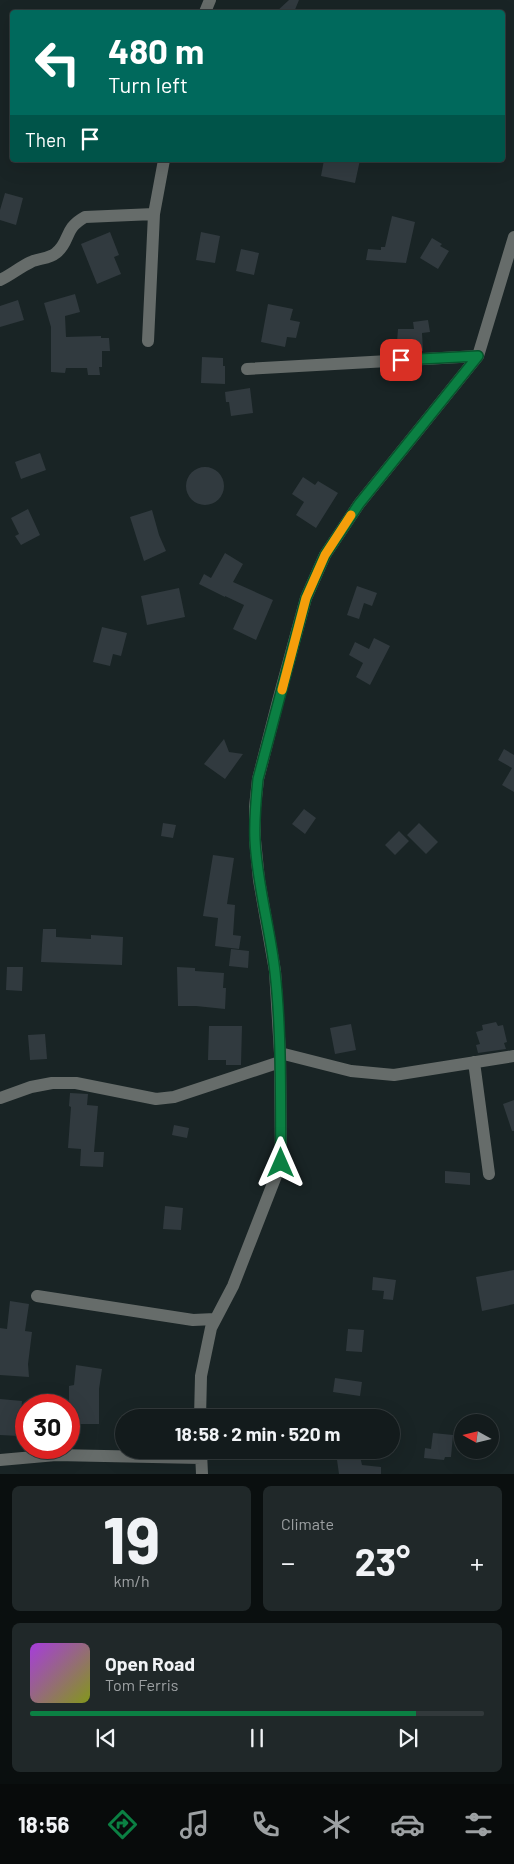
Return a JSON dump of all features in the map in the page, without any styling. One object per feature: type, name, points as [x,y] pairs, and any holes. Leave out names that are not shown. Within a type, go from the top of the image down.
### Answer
[{"type":"street","points":[[148,341],[154,214],[164,162]]},
{"type":"street","points":[[0,280],[31,262],[57,252],[75,222],[85,217],[154,214]]},
{"type":"street","points":[[200,1409],[201,1376],[211,1328],[233,1286],[281,1163],[280,1058],[275,971],[259,880],[255,840],[255,807],[258,779],[306,598],[325,555],[359,504],[478,356],[514,237]]},
{"type":"street","points":[[248,369],[478,356]]},
{"type":"street","points":[[0,1098],[31,1087],[52,1083],[76,1083],[156,1099],[174,1097],[280,1058],[351,1071],[394,1075],[514,1056]]},
{"type":"street","points":[[474,1062],[489,1174]]},
{"type":"street","points":[[37,1296],[194,1320],[215,1319]]},
{"type":"street","points":[[0,1460],[56,1455],[115,1455]]},
{"type":"street","points":[[201,1459],[202,1474]]},
{"type":"building","points":[[289,0],[299,0],[295,10],[278,10]]},
{"type":"building","points":[[324,162],[360,162],[355,183],[321,176]]},
{"type":"building","points":[[5,193],[23,198],[16,225],[0,220],[0,210]]},
{"type":"building","points":[[392,216],[415,222],[406,263],[366,260],[368,249],[381,250],[381,247],[385,247]]},
{"type":"building","points":[[110,232],[119,255],[114,257],[121,274],[97,284],[81,244]]},
{"type":"building","points":[[201,232],[220,236],[215,263],[196,260]]},
{"type":"building","points":[[432,238],[449,251],[438,269],[420,258]]},
{"type":"building","points":[[241,249],[259,253],[254,275],[236,271]]},
{"type":"building","points":[[75,294],[80,312],[65,316],[66,337],[101,336],[101,338],[109,338],[110,351],[102,351],[102,367],[99,367],[100,375],[88,375],[87,368],[66,368],[65,373],[51,372],[51,327],[44,303]]},
{"type":"building","points":[[18,300],[24,320],[0,327],[0,306]]},
{"type":"building","points":[[268,304],[293,309],[290,320],[300,322],[296,338],[287,337],[285,347],[261,342]]},
{"type":"building","points":[[428,320],[430,332],[422,333],[423,351],[391,353],[391,342],[397,342],[398,329],[414,329],[413,322]]},
{"type":"building","points":[[202,357],[223,358],[225,384],[201,383]]},
{"type":"building","points":[[250,388],[253,413],[231,416],[225,392]]},
{"type":"building","points":[[40,453],[46,470],[21,479],[15,462]]},
{"type":"building","points":[[205,467],[219,472],[224,486],[219,500],[205,505],[191,500],[186,486],[191,472]]},
{"type":"building","points":[[303,477],[315,485],[318,481],[338,493],[316,528],[296,515],[304,502],[292,494]]},
{"type":"building","points":[[28,509],[40,535],[21,545],[15,536],[19,534],[11,518]]},
{"type":"building","points":[[152,510],[166,551],[144,561],[130,517]]},
{"type":"building","points":[[225,553],[243,564],[233,582],[273,600],[256,640],[233,629],[244,605],[199,584],[204,574],[211,578]]},
{"type":"building","points":[[357,586],[377,593],[372,606],[364,603],[359,619],[347,615]]},
{"type":"building","points":[[179,588],[185,617],[147,625],[141,596]]},
{"type":"building","points":[[102,627],[127,633],[121,656],[113,654],[110,666],[93,662]]},
{"type":"building","points":[[374,638],[390,646],[370,685],[356,677],[363,663],[349,655],[355,642],[369,649]]},
{"type":"building","points":[[224,739],[229,752],[243,754],[225,779],[204,764]]},
{"type":"building","points":[[504,749],[514,755],[514,792],[502,785],[512,768],[498,760]]},
{"type":"building","points":[[304,809],[316,818],[305,834],[292,824]]},
{"type":"building","points":[[163,823],[176,825],[173,838],[161,836]]},
{"type":"building","points":[[419,823],[438,842],[426,854],[407,835]]},
{"type":"building","points":[[399,831],[409,841],[395,855],[385,845]]},
{"type":"building","points":[[213,855],[234,858],[227,904],[235,905],[233,935],[241,936],[239,949],[215,946],[218,918],[203,916]]},
{"type":"building","points":[[43,929],[56,929],[56,937],[91,939],[91,935],[123,937],[122,965],[41,962]]},
{"type":"building","points":[[231,949],[249,951],[248,968],[229,966]]},
{"type":"building","points":[[7,967],[23,967],[22,991],[6,990]]},
{"type":"building","points":[[177,967],[195,968],[195,971],[224,973],[223,988],[226,988],[225,1009],[178,1006]]},
{"type":"building","points":[[496,1022],[498,1026],[503,1025],[507,1042],[504,1043],[506,1049],[478,1053],[476,1045],[480,1044],[476,1032],[483,1030],[482,1025]]},
{"type":"building","points":[[351,1024],[356,1050],[335,1054],[330,1028]]},
{"type":"building","points":[[209,1026],[242,1026],[241,1065],[226,1065],[226,1060],[208,1060]]},
{"type":"building","points":[[45,1034],[47,1059],[30,1060],[28,1035]]},
{"type":"building","points":[[70,1093],[88,1094],[87,1105],[98,1106],[94,1152],[104,1152],[103,1167],[80,1166],[81,1149],[68,1148],[71,1107],[69,1106]]},
{"type":"building","points":[[514,1100],[514,1131],[512,1131],[503,1104]]},
{"type":"building","points":[[174,1125],[189,1128],[187,1138],[172,1135]]},
{"type":"building","points":[[445,1171],[470,1173],[470,1185],[445,1183]]},
{"type":"building","points":[[165,1206],[183,1208],[181,1230],[163,1229]]},
{"type":"building","points":[[514,1270],[514,1304],[482,1311],[476,1277]]},
{"type":"building","points":[[373,1277],[396,1280],[393,1300],[383,1299],[384,1291],[372,1290]]},
{"type":"building","points":[[10,1301],[29,1304],[25,1331],[32,1332],[28,1364],[29,1377],[0,1375],[0,1328],[7,1329]]},
{"type":"building","points":[[348,1329],[364,1330],[362,1352],[346,1351]]},
{"type":"building","points":[[76,1365],[102,1369],[99,1389],[99,1424],[80,1424],[80,1394],[69,1394],[69,1386],[74,1385]]},
{"type":"building","points":[[335,1378],[362,1382],[360,1396],[333,1392]]},
{"type":"building","points":[[0,1399],[15,1400],[15,1436],[0,1435]]},
{"type":"building","points":[[433,1433],[453,1435],[451,1457],[445,1457],[444,1460],[424,1458],[425,1448],[431,1449]]},
{"type":"building","points":[[361,1459],[362,1465],[381,1467],[381,1474],[339,1474],[337,1460]]},
{"type":"slow traffic","points":[[282,690],[306,598],[325,555],[351,515]]},
{"type":"route","points":[[281,1163],[280,1052],[275,971],[259,880],[255,840],[255,807],[258,779],[306,598],[325,555],[359,504],[478,356],[401,360]]}]
